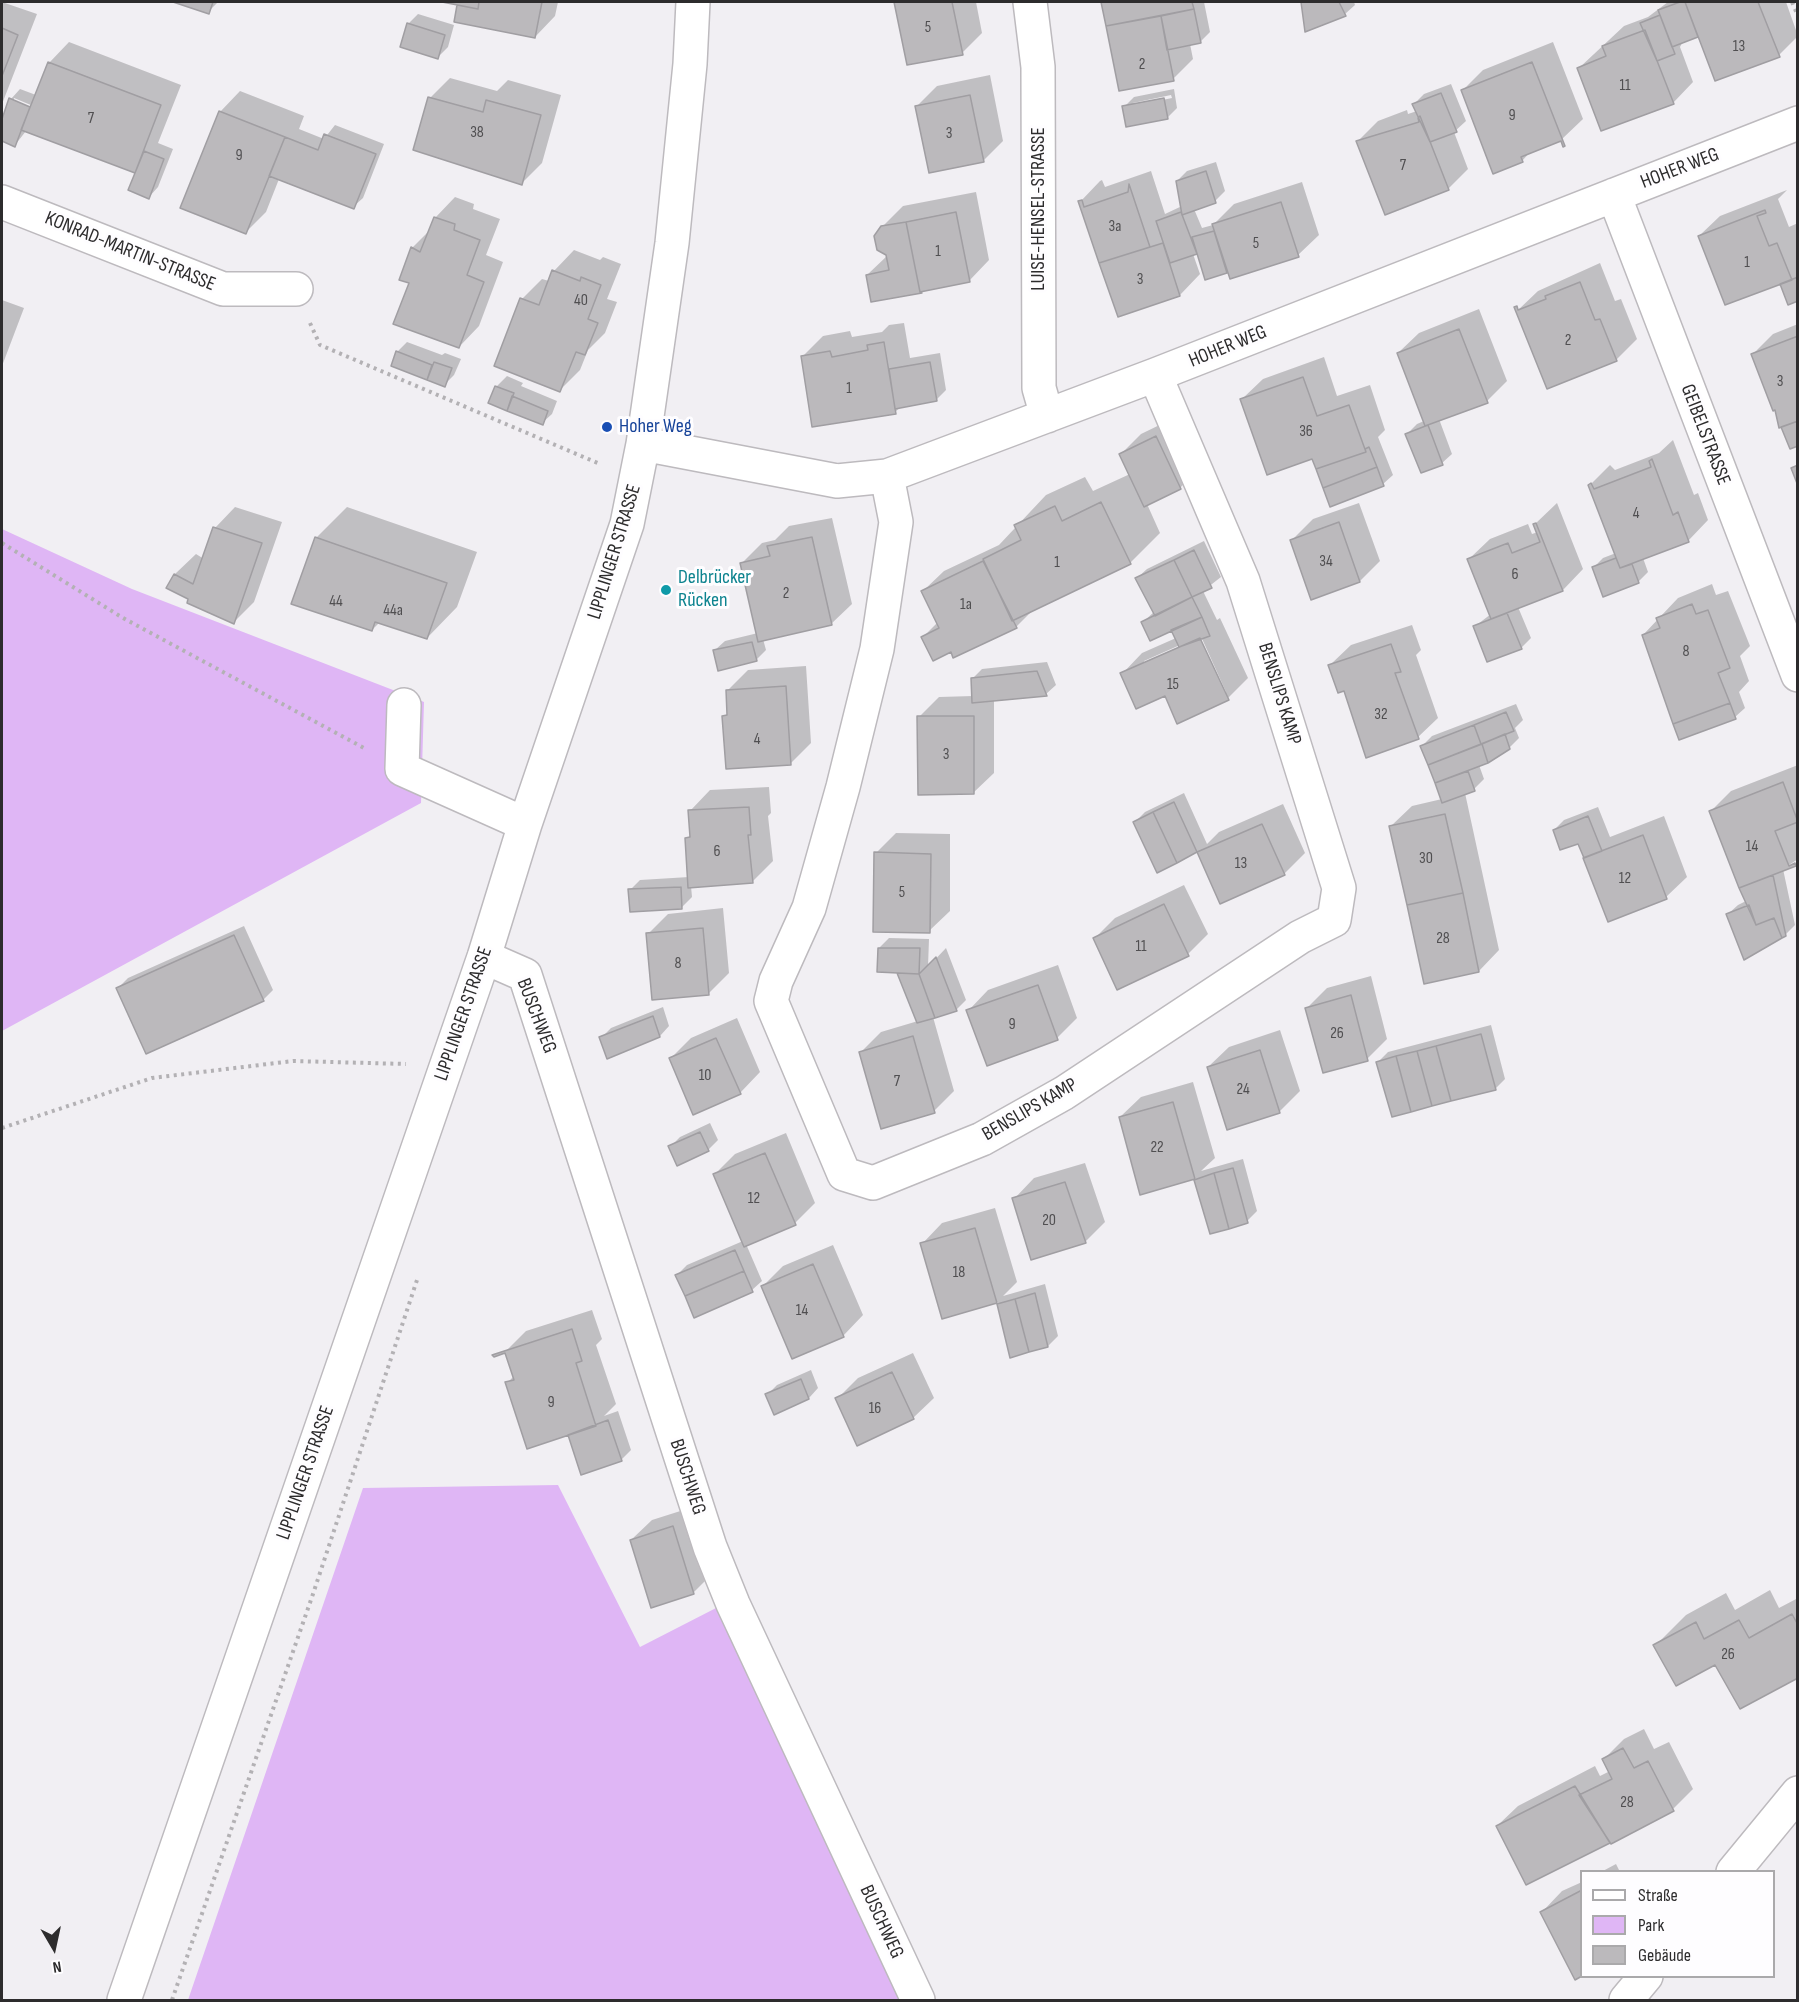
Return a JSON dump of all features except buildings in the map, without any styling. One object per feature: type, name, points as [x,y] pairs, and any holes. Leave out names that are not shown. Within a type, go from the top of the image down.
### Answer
[{"type":"street","name":"LIPPLINGER STRASSE","points":[[124,2001],[484,957],[525,824],[627,524],[643,444],[672,243],[690,64],[693,2]]},
{"type":"street","name":"LUISE-HENSEL-STRASSE","points":[[1030,2],[1038,67],[1039,388],[1047,416]]},
{"type":"street","name":"HOHER WEG","points":[[643,444],[837,481],[887,476],[1155,375],[1797,123]]},
{"type":"street","name":"GEIBELSTRASSE","points":[[1614,195],[1797,675]]},
{"type":"street","name":"KONRAD-MARTIN-STRASSE","points":[[2,202],[223,289],[296,289]]},
{"type":"street","name":"BENSLIPS KAMP","points":[[887,476],[896,522],[878,649],[809,908],[776,981],[771,1001],[844,1174],[873,1183],[982,1139],[1064,1093],[1300,936],[1334,920],[1339,888],[1244,580],[1155,375]]},
{"type":"street","points":[[404,705],[402,769],[525,824]]},
{"type":"street","name":"BUSCHWEG","points":[[484,957],[525,975],[710,1547],[733,1604],[918,2001]]},
{"type":"street","points":[[1734,1870],[1797,1793]]},
{"type":"street","points":[[1626,2001],[1645,1978]]},
{"type":"path","points":[[1792,2],[1797,16]]},
{"type":"path","points":[[296,289],[320,345],[637,480]]},
{"type":"path","points":[[2,543],[123,618],[402,769]]},
{"type":"path","points":[[2,1128],[152,1078],[293,1060],[409,1064],[444,1074]]},
{"type":"green space","points":[[2,529],[132,589],[424,702],[421,803],[2,1031]]},
{"type":"green space","points":[[558,1485],[640,1647],[718,1607],[902,2000],[188,2000],[363,1488]]},
{"type":"place","name":"Hoher Weg","points":[[607,427]]},
{"type":"place","name":"Delbrücker Rücken","points":[[666,590]]}]
